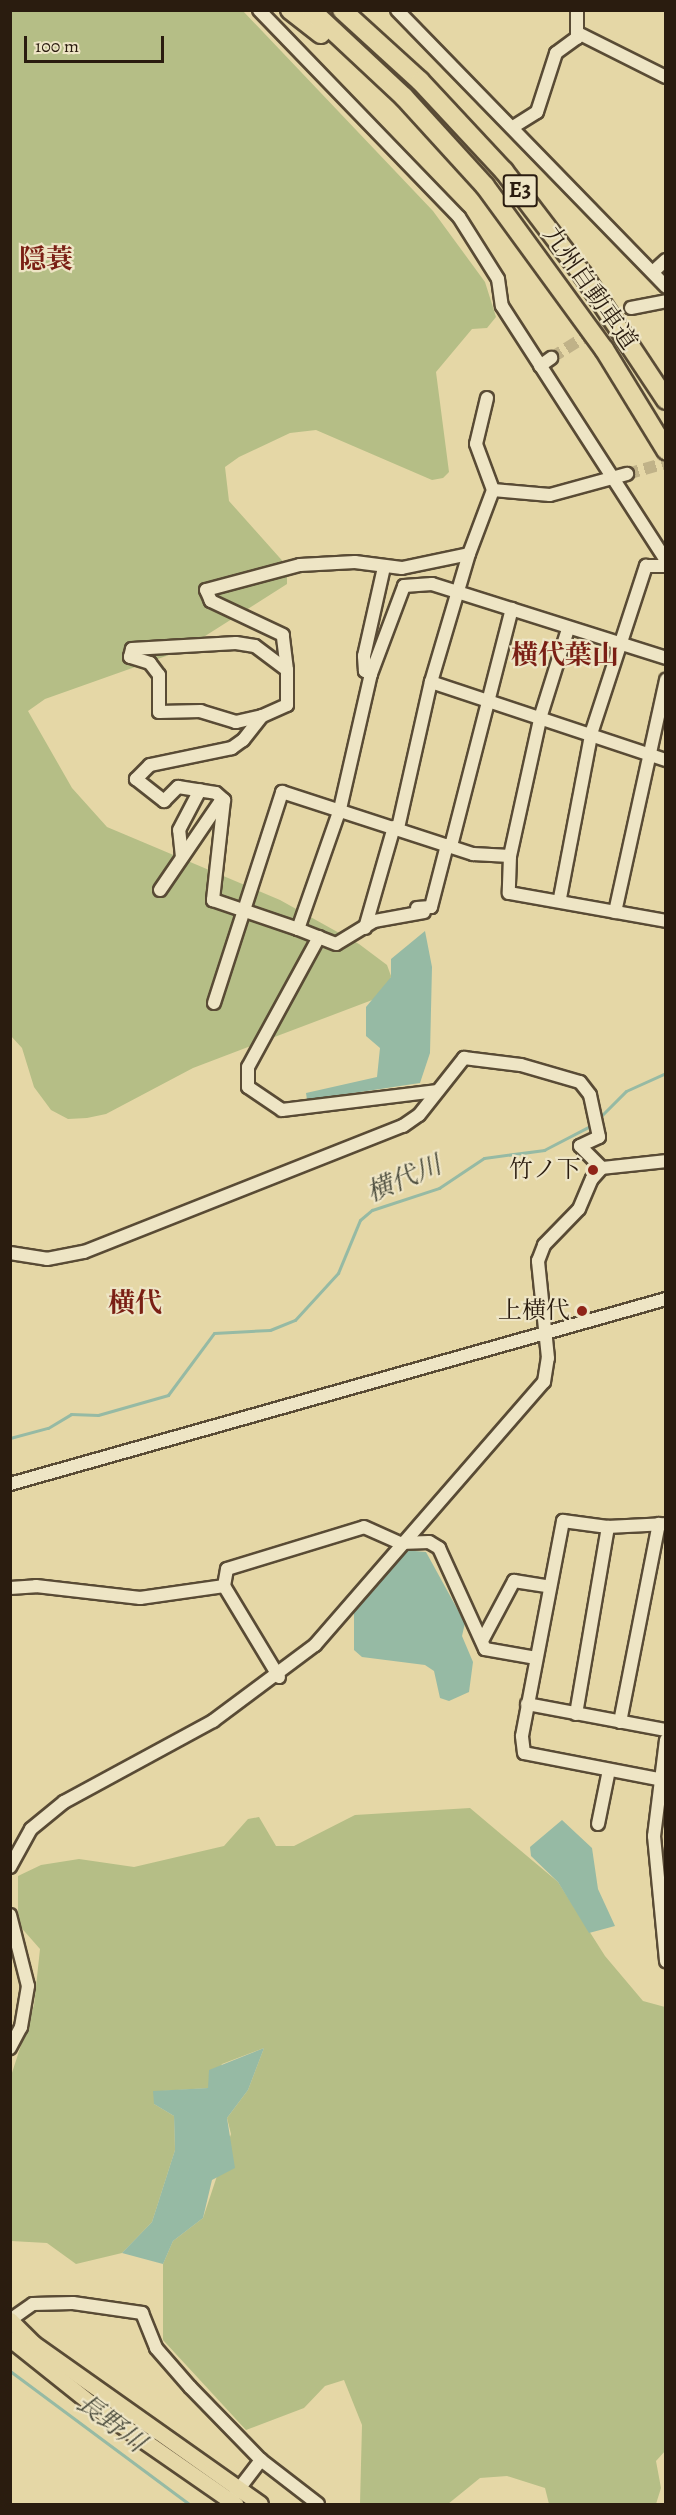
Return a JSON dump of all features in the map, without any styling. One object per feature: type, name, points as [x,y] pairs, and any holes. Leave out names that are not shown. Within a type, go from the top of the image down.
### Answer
[{"type":"highway","points":[[290,10],[392,94],[517,226]]},
{"type":"highway","name":"九州自動車道","points":[[311,10],[443,137],[517,226],[604,349],[666,450]]},
{"type":"highway","name":"九州自動車道","points":[[342,10],[420,81],[504,171],[583,275],[666,400]]},
{"type":"main road","points":[[11,2320],[33,2343],[234,2498]]},
{"type":"main road","points":[[10,2339],[94,2406],[234,2498],[260,2505]]},
{"type":"street","points":[[259,10],[459,217],[498,279],[501,306],[666,560]]},
{"type":"street","points":[[397,10],[654,271],[666,287]]},
{"type":"street","points":[[577,10],[578,33]]},
{"type":"street","points":[[513,127],[537,111],[556,53],[578,33]]},
{"type":"street","points":[[578,33],[666,77]]},
{"type":"street","points":[[654,271],[666,260]]},
{"type":"street","points":[[631,308],[666,301]]},
{"type":"street","points":[[540,366],[551,358]]},
{"type":"street","points":[[365,929],[396,827],[431,682],[469,554],[492,490],[476,444],[487,398]]},
{"type":"street","points":[[492,490],[550,495],[627,474]]},
{"type":"street","points":[[287,670],[255,646],[236,643],[132,649],[130,657],[150,663],[159,675],[159,712],[201,711],[236,722],[262,716],[287,705],[287,670],[283,635],[211,601],[206,590],[300,565],[355,562],[384,567],[469,554]]},
{"type":"street","points":[[560,898],[592,731],[646,566],[666,566]]},
{"type":"street","points":[[370,674],[365,671],[364,656],[384,567]]},
{"type":"street","points":[[298,929],[340,809],[370,674],[404,586],[418,582],[459,592],[568,629],[666,658]]},
{"type":"street","points":[[222,799],[213,900],[336,944],[365,929],[374,921],[431,907],[512,609]]},
{"type":"street","points":[[568,629],[541,715],[510,856],[509,892],[560,898],[615,912],[666,921]]},
{"type":"street","points":[[615,912],[647,749],[666,680]]},
{"type":"street","points":[[431,682],[647,749],[666,760]]},
{"type":"street","points":[[222,799],[200,790],[178,787],[164,801],[136,779],[150,765],[232,748],[262,716]]},
{"type":"street","points":[[183,857],[179,830],[200,790]]},
{"type":"street","points":[[214,1003],[282,792],[396,827],[473,854],[510,856]]},
{"type":"street","points":[[160,890],[222,799]]},
{"type":"street","points":[[319,937],[248,1067],[248,1087],[282,1110],[436,1091]]},
{"type":"street","points":[[10,1253],[47,1259],[125,1238],[412,1121],[464,1058],[569,1077],[590,1095],[599,1137],[580,1146],[602,1168]]},
{"type":"street","points":[[10,1867],[31,1829],[64,1802],[213,1721],[279,1677],[315,1645],[400,1543],[544,1382],[538,1261],[602,1168],[666,1161]]},
{"type":"street","points":[[10,1484],[666,1299]]},
{"type":"street","points":[[620,1722],[662,1524],[608,1527],[563,1521],[527,1704],[524,1753],[658,1779]]},
{"type":"street","points":[[576,1714],[608,1527]]},
{"type":"street","points":[[279,1677],[224,1586],[227,1569],[245,1560],[308,1549],[356,1529],[379,1530],[400,1543],[429,1542],[439,1548],[483,1639],[485,1649],[536,1658]]},
{"type":"street","points":[[483,1639],[514,1581],[550,1587]]},
{"type":"street","points":[[10,1588],[140,1598],[224,1586]]},
{"type":"street","points":[[527,1704],[666,1730]]},
{"type":"street","points":[[666,1740],[658,1779],[656,1880],[666,1961]]},
{"type":"street","points":[[598,1824],[609,1770]]},
{"type":"street","points":[[10,1915],[28,1986],[21,2027],[10,2048]]},
{"type":"street","points":[[11,2320],[33,2304],[45,2303],[142,2313],[156,2348],[261,2460],[318,2505]]},
{"type":"street","points":[[234,2498],[261,2460]]},
{"type":"shaded area","points":[[11,11],[243,11],[433,211],[485,282],[496,317],[487,328],[472,329],[436,372],[449,472],[443,478],[432,480],[316,430],[290,433],[239,457],[225,467],[229,501],[287,566],[287,584],[183,650],[45,699],[28,711],[72,788],[107,827],[280,900],[359,944],[387,965],[391,976],[388,994],[193,1068],[106,1114],[87,1118],[68,1119],[51,1110],[34,1087],[22,1048],[11,1036]]},
{"type":"shaded area","points":[[425,931],[432,967],[430,1053],[420,1083],[307,1100],[306,1093],[377,1077],[380,1048],[366,1036],[366,1007],[391,977],[391,959]]},
{"type":"shaded area","points":[[404,1550],[426,1552],[465,1623],[462,1636],[473,1662],[469,1692],[449,1701],[440,1698],[434,1671],[425,1665],[362,1657],[354,1650],[354,1613]]},
{"type":"shaded area","points":[[470,1808],[558,1882],[605,1956],[643,2001],[665,2007],[666,2450],[656,2461],[661,2488],[656,2504],[549,2504],[545,2488],[507,2476],[480,2478],[448,2504],[360,2504],[362,2425],[344,2380],[325,2386],[304,2408],[246,2430],[163,2340],[163,2264],[173,2241],[203,2218],[231,2134],[227,2118],[248,2090],[264,2048],[222,2064],[208,2088],[162,2091],[154,2104],[174,2116],[175,2150],[152,2222],[122,2253],[76,2264],[47,2243],[11,2241],[10,2079],[34,2005],[40,1949],[18,1924],[18,1876],[41,1865],[79,1859],[134,1867],[224,1846],[248,1819],[259,1817],[276,1846],[294,1846],[355,1815]]},
{"type":"shaded area","points":[[562,1820],[592,1848],[598,1889],[615,1926],[589,1933],[558,1882],[531,1856],[530,1847]]},
{"type":"shaded area","points":[[264,2048],[248,2090],[227,2118],[235,2168],[212,2180],[203,2218],[173,2241],[163,2264],[122,2253],[152,2222],[175,2150],[174,2116],[154,2104],[153,2091],[208,2088],[209,2070]]},
{"type":"waterway","name":"横代川","points":[[599,1118],[626,1091],[666,1073]]},
{"type":"waterway","name":"横代川","points":[[10,1438],[48,1428],[71,1414],[98,1415],[168,1395],[214,1333],[270,1330],[295,1320],[338,1273],[360,1220],[372,1210],[439,1188],[484,1158],[544,1150],[592,1125]]},
{"type":"waterway","name":"長野川","points":[[10,2371],[189,2504]]},
{"type":"tunnel","points":[[551,358],[631,308]]},
{"type":"tunnel","points":[[627,474],[666,463]]},
{"type":"place","name":"竹ノ下","points":[[593,1170]]},
{"type":"place","name":"上横代","points":[[582,1311]]},
{"type":"district","name":"隠蓑","points":[[46,260]]},
{"type":"district","name":"横代葉山","points":[[565,656]]},
{"type":"district","name":"横代","points":[[135,1304]]}]
